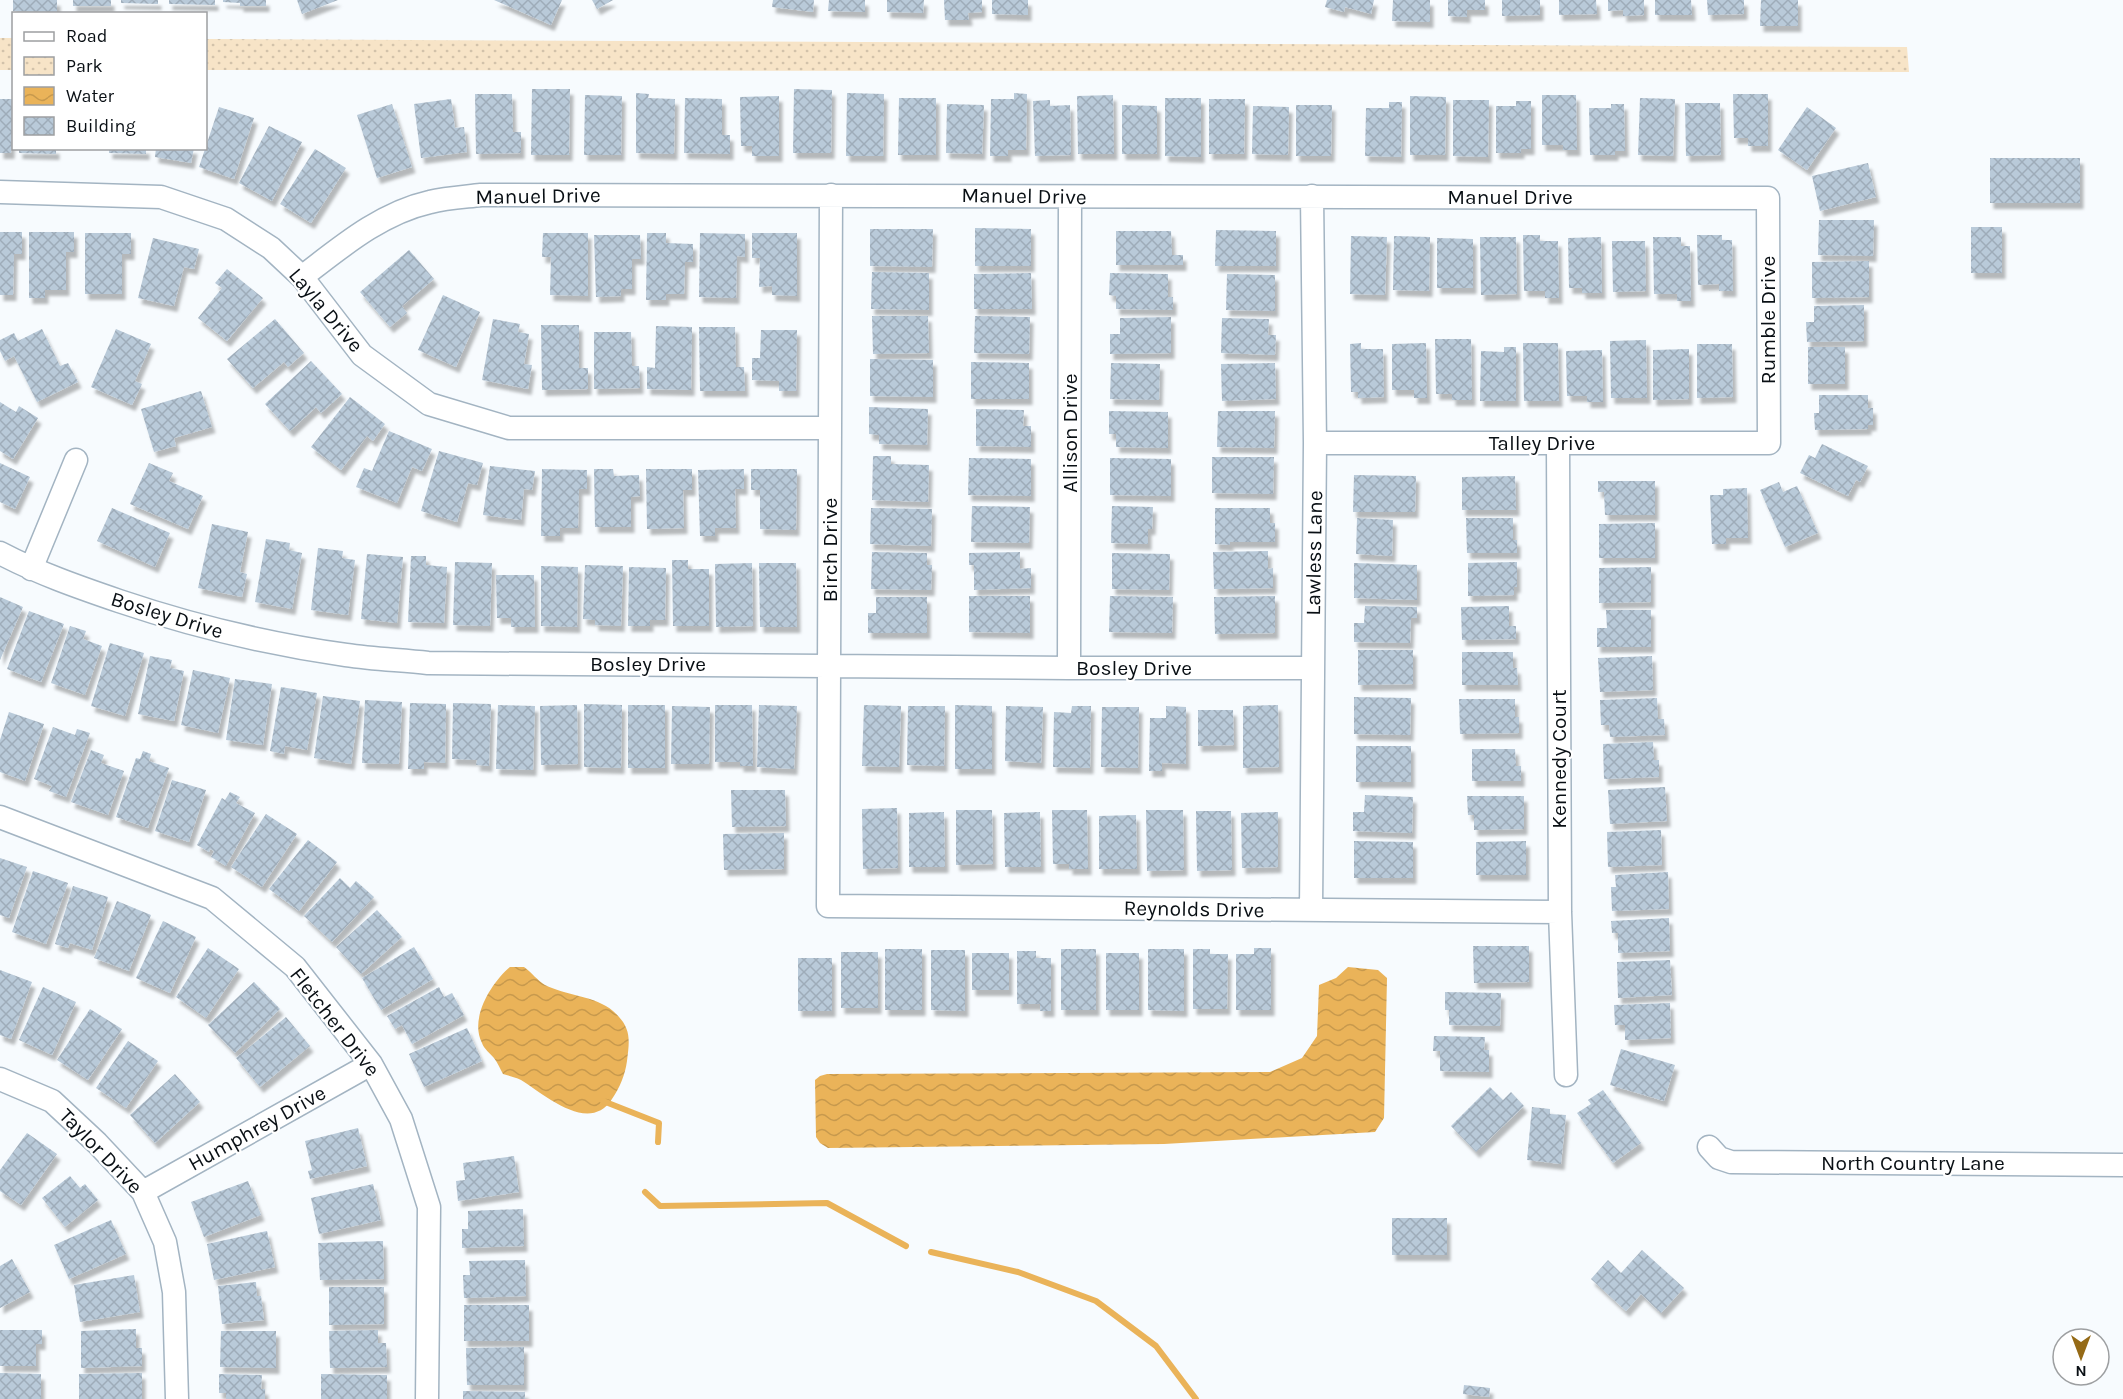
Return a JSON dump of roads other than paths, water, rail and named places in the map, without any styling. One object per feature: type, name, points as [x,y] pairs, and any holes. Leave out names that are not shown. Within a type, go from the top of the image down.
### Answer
[{"type":"street","name":"Layla Drive","points":[[0,192],[160,197],[226,219],[271,248],[302,277],[362,355],[429,404],[509,428],[830,428]]},
{"type":"street","name":"Manuel Drive","points":[[302,277],[339,248],[382,220],[429,202],[481,195],[1768,198]]},
{"type":"street","name":"Birch Drive","points":[[828,906],[831,195]]},
{"type":"street","name":"Lawless Lane","points":[[1311,910],[1315,442],[1312,196]]},
{"type":"street","name":"Allison Drive","points":[[1069,668],[1070,197]]},
{"type":"street","name":"Rumble Drive","points":[[1768,198],[1768,442]]},
{"type":"street","name":"Talley Drive","points":[[1315,442],[1768,442]]},
{"type":"street","name":"Kennedy Court","points":[[1558,442],[1560,912],[1566,1075]]},
{"type":"street","points":[[31,569],[76,460]]},
{"type":"street","name":"Bosley Drive","points":[[0,553],[31,569],[155,613],[215,630],[348,656],[428,663],[1313,668]]},
{"type":"street","name":"Fletcher Drive","points":[[0,817],[212,898],[295,967],[371,1064],[401,1119],[429,1207],[427,1399]]},
{"type":"street","name":"Reynolds Drive","points":[[828,906],[1560,912]]},
{"type":"street","name":"Humphrey Drive","points":[[143,1192],[371,1064]]},
{"type":"street","name":"Taylor Drive","points":[[0,1079],[52,1101],[97,1143],[143,1192],[165,1242],[174,1292],[177,1399]]},
{"type":"street","name":"North Country Lane","points":[[1709,1147],[1719,1158],[1731,1162],[2123,1165]]},
{"type":"water","points":[[510,967],[524,967],[545,985],[598,1002],[613,1011],[623,1022],[629,1039],[625,1071],[612,1099],[602,1109],[591,1113],[579,1112],[554,1102],[521,1080],[503,1074],[484,1047],[479,1033],[480,1012],[496,982]]},
{"type":"water","points":[[1348,967],[1378,970],[1387,978],[1384,1118],[1375,1132],[1164,1144],[828,1148],[816,1137],[815,1080],[827,1074],[1270,1072],[1302,1058],[1317,1036],[1319,985],[1336,978]]},
{"type":"waterway","points":[[603,1101],[659,1123],[658,1142]]},
{"type":"waterway","points":[[645,1192],[660,1206],[827,1203],[906,1246]]},
{"type":"waterway","points":[[931,1252],[1018,1272],[1096,1301],[1156,1346],[1196,1399]]}]
